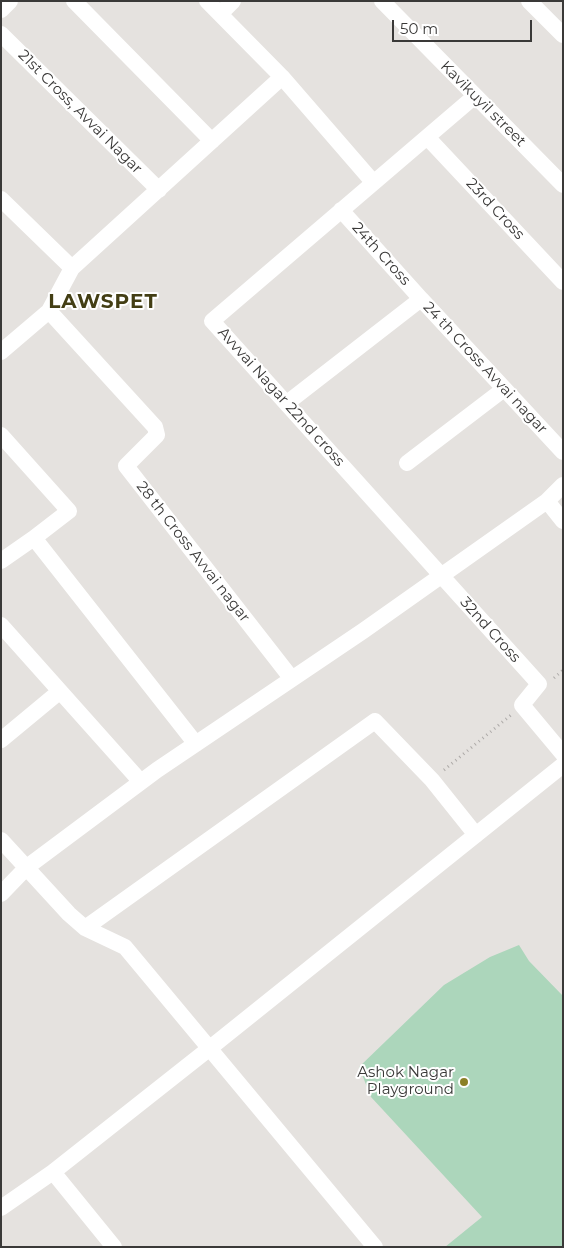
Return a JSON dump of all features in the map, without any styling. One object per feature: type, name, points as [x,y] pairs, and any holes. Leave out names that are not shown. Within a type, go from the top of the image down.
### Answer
[{"type":"street","points":[[1,10],[10,1]]},
{"type":"street","points":[[74,1],[212,141]]},
{"type":"street","points":[[207,1],[282,77],[374,182]]},
{"type":"street","points":[[220,14],[233,1]]},
{"type":"street","name":"Kavikuyil street","points":[[382,1],[563,185]]},
{"type":"street","points":[[529,1],[563,36]]},
{"type":"street","name":"21st Cross, Avvai Nagar","points":[[1,34],[159,190]]},
{"type":"street","points":[[1,352],[49,310],[72,268],[282,77]]},
{"type":"street","name":"Avvvai Nagar 22nd cross","points":[[442,575],[212,320],[475,96]]},
{"type":"street","name":"23rd Cross","points":[[427,137],[563,282]]},
{"type":"street","points":[[1,200],[72,268]]},
{"type":"street","name":"24th Cross","points":[[341,210],[421,299]]},
{"type":"street","name":"24 th Cross Avvai nagar","points":[[287,404],[421,299],[563,452]]},
{"type":"street","name":"28 th Cross Avvai nagar","points":[[49,310],[154,427],[158,435],[126,466],[292,679]]},
{"type":"street","points":[[407,463],[504,389]]},
{"type":"street","points":[[1,435],[69,511],[1,561]]},
{"type":"street","points":[[1,894],[27,867],[141,782],[548,501],[563,485]]},
{"type":"street","points":[[548,501],[563,520]]},
{"type":"street","points":[[34,538],[196,744]]},
{"type":"street","name":"32nd Cross","points":[[442,575],[544,683]]},
{"type":"street","points":[[1,625],[141,782]]},
{"type":"street","points":[[544,683],[522,705],[563,754]]},
{"type":"street","points":[[1,740],[59,692]]},
{"type":"street","points":[[85,928],[375,721],[432,780],[476,835]]},
{"type":"street","points":[[1,1208],[53,1172],[563,766]]},
{"type":"street","points":[[1,840],[85,928],[125,947],[375,1247]]},
{"type":"street","points":[[53,1172],[114,1247]]},
{"type":"path","points":[[544,683],[563,670]]},
{"type":"path","points":[[432,780],[522,705]]},
{"type":"green space","name":"Ashok Nagar Playground","points":[[519,945],[529,961],[563,996],[563,1247],[445,1247],[482,1217],[371,1097],[359,1067],[444,985],[490,957]]},
{"type":"place","name":"Ashok Nagar Playground","points":[[464,1082]]},
{"type":"district","name":"LAWSPET","points":[[103,302]]}]
